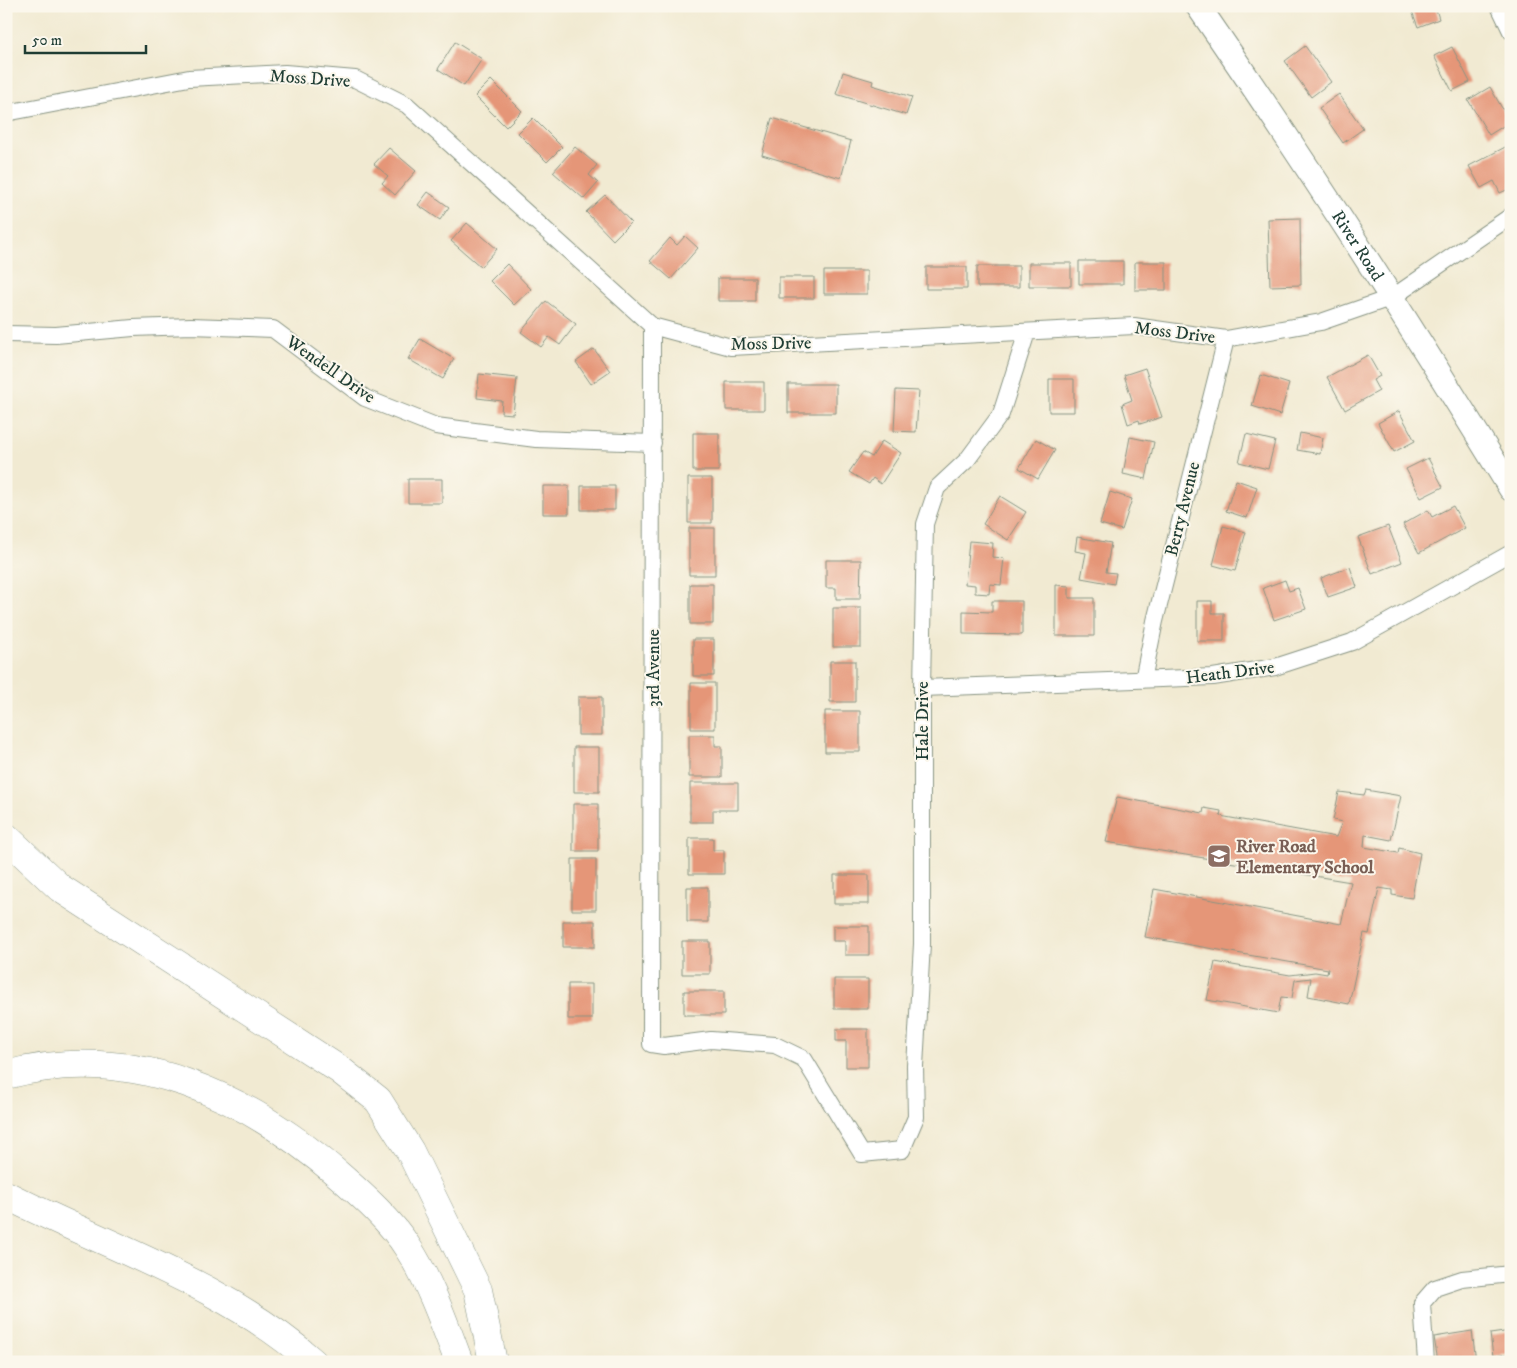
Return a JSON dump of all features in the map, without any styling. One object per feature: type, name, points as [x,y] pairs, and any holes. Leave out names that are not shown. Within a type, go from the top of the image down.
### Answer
[{"type":"highway","points":[[6,837],[60,888],[340,1070],[378,1100],[410,1151],[478,1290],[493,1362]]},
{"type":"highway","points":[[6,1075],[33,1069],[81,1065],[114,1066],[153,1072],[200,1086],[243,1108],[284,1133],[323,1162],[359,1194],[408,1247],[443,1318],[459,1362]]},
{"type":"highway","points":[[6,1196],[215,1294],[257,1319],[313,1362]]},
{"type":"main road","name":"River Road","points":[[1198,6],[1287,134],[1393,297],[1511,489]]},
{"type":"street","points":[[1499,6],[1511,31]]},
{"type":"street","name":"Moss Drive","points":[[6,113],[188,78],[285,73],[355,79],[407,105],[652,326],[731,347],[1134,326],[1226,339],[1321,322],[1393,297],[1511,216]]},
{"type":"street","name":"Wendell Drive","points":[[6,334],[56,335],[133,328],[191,326],[274,329],[366,398],[436,426],[536,439],[654,443]]},
{"type":"street","name":"3rd Avenue","points":[[652,326],[654,443],[651,1044],[664,1046],[711,1040],[775,1045],[804,1059],[862,1154],[902,1150],[907,1138]]},
{"type":"street","name":"Hale Drive","points":[[907,1138],[916,1117],[915,1066],[922,944],[922,688],[925,524],[937,488],[967,460],[1001,414],[1027,332]]},
{"type":"street","name":"Berry Avenue","points":[[1143,680],[1155,621],[1226,339]]},
{"type":"street","name":"Heath Drive","points":[[922,688],[1214,677],[1275,667],[1352,642],[1511,553]]},
{"type":"street","points":[[1426,1362],[1422,1303],[1435,1288],[1462,1280],[1511,1274]]},
{"type":"building","points":[[1410,6],[1435,6],[1439,19],[1418,27]]},
{"type":"building","points":[[455,42],[482,59],[464,86],[438,69]]},
{"type":"building","points":[[1305,46],[1331,82],[1311,97],[1285,61]]},
{"type":"building","points":[[1452,47],[1470,82],[1452,91],[1434,56]]},
{"type":"building","points":[[843,72],[873,81],[872,85],[912,97],[906,115],[836,94]]},
{"type":"building","points":[[491,80],[522,111],[506,127],[475,96]]},
{"type":"building","points":[[1490,87],[1510,122],[1489,135],[1468,100]]},
{"type":"building","points":[[1339,94],[1363,129],[1343,143],[1319,108]]},
{"type":"building","points":[[533,118],[562,147],[547,162],[518,133]]},
{"type":"building","points":[[772,118],[851,141],[841,178],[762,155]]},
{"type":"building","points":[[1511,144],[1511,188],[1500,193],[1494,181],[1481,188],[1469,166]]},
{"type":"building","points":[[575,147],[597,165],[589,175],[598,183],[584,199],[553,172]]},
{"type":"building","points":[[389,148],[416,171],[395,195],[382,183],[388,176],[374,164]]},
{"type":"building","points":[[428,192],[449,207],[440,220],[418,205]]},
{"type":"building","points":[[605,195],[631,222],[613,240],[586,212]]},
{"type":"building","points":[[1300,218],[1301,285],[1270,286],[1268,219]]},
{"type":"building","points":[[467,223],[497,249],[481,267],[451,241]]},
{"type":"building","points":[[685,236],[698,248],[671,279],[650,261],[670,238],[677,245]]},
{"type":"building","points":[[1079,261],[1123,261],[1123,284],[1079,284]]},
{"type":"building","points":[[1135,262],[1166,262],[1166,290],[1135,290]]},
{"type":"building","points":[[1029,263],[1071,263],[1071,286],[1029,286]]},
{"type":"building","points":[[507,264],[531,289],[514,305],[490,281]]},
{"type":"building","points":[[977,266],[1019,266],[1019,287],[977,287]]},
{"type":"building","points":[[926,267],[967,267],[967,289],[926,289]]},
{"type":"building","points":[[824,271],[867,271],[867,294],[824,294]]},
{"type":"building","points":[[779,277],[814,277],[814,298],[779,298]]},
{"type":"building","points":[[718,278],[755,278],[755,301],[718,301]]},
{"type":"building","points":[[546,301],[576,324],[560,345],[549,337],[541,347],[521,332]]},
{"type":"building","points":[[420,339],[454,359],[443,379],[408,359]]},
{"type":"building","points":[[594,349],[610,371],[591,384],[576,362]]},
{"type":"building","points":[[1368,355],[1380,376],[1373,380],[1379,391],[1345,410],[1327,377]]},
{"type":"building","points":[[1145,368],[1162,417],[1140,424],[1139,420],[1128,424],[1122,404],[1132,400],[1124,375]]},
{"type":"building","points":[[479,374],[517,378],[513,414],[501,413],[502,401],[477,398]]},
{"type":"building","points":[[1261,375],[1289,384],[1280,415],[1252,406]]},
{"type":"building","points":[[1049,379],[1074,379],[1074,412],[1049,412]]},
{"type":"building","points":[[726,382],[764,382],[764,410],[726,410]]},
{"type":"building","points":[[788,384],[836,384],[836,413],[788,413]]},
{"type":"building","points":[[896,390],[919,391],[916,432],[894,431]]},
{"type":"building","points":[[1399,411],[1415,441],[1394,452],[1378,423]]},
{"type":"building","points":[[693,433],[719,433],[719,471],[693,471]]},
{"type":"building","points":[[1300,433],[1323,438],[1320,454],[1297,450]]},
{"type":"building","points":[[1246,434],[1275,441],[1268,469],[1239,462]]},
{"type":"building","points":[[1130,437],[1154,442],[1146,479],[1123,474]]},
{"type":"building","points":[[1036,439],[1055,450],[1038,479],[1019,468]]},
{"type":"building","points":[[882,441],[901,453],[881,484],[873,478],[869,484],[849,472],[863,452],[872,457]]},
{"type":"building","points":[[1428,458],[1443,487],[1421,498],[1406,469]]},
{"type":"building","points":[[688,478],[712,478],[712,523],[688,523]]},
{"type":"building","points":[[408,479],[442,479],[442,503],[408,503]]},
{"type":"building","points":[[1236,480],[1257,487],[1247,518],[1226,511]]},
{"type":"building","points":[[543,486],[569,486],[569,514],[543,514]]},
{"type":"building","points":[[581,486],[615,486],[615,510],[581,510]]},
{"type":"building","points":[[1110,492],[1132,499],[1122,530],[1100,524]]},
{"type":"building","points":[[1000,496],[1026,512],[1008,540],[983,524]]},
{"type":"building","points":[[1453,506],[1465,528],[1419,553],[1403,524],[1428,510],[1432,517]]},
{"type":"building","points":[[1223,526],[1246,532],[1235,571],[1213,565]]},
{"type":"building","points":[[1388,526],[1402,562],[1372,574],[1358,537]]},
{"type":"building","points":[[689,528],[715,528],[715,575],[689,575]]},
{"type":"building","points":[[1077,537],[1111,543],[1106,572],[1116,573],[1114,584],[1081,578],[1086,553],[1075,551]]},
{"type":"building","points":[[969,541],[993,543],[992,557],[1004,558],[1001,585],[990,584],[989,594],[975,593],[975,585],[965,584]]},
{"type":"building","points":[[826,560],[861,560],[860,599],[836,599],[836,588],[826,588]]},
{"type":"building","points":[[1350,567],[1357,587],[1328,597],[1321,578]]},
{"type":"building","points":[[1285,580],[1289,591],[1298,588],[1306,609],[1274,620],[1263,588]]},
{"type":"building","points":[[690,584],[713,584],[713,624],[690,624]]},
{"type":"building","points":[[1056,585],[1069,586],[1069,598],[1094,598],[1094,636],[1056,636]]},
{"type":"building","points":[[992,601],[1022,601],[1022,635],[963,634],[963,611],[992,612]]},
{"type":"building","points":[[1197,601],[1212,601],[1212,613],[1224,613],[1224,641],[1197,641]]},
{"type":"building","points":[[833,608],[861,608],[861,647],[833,647]]},
{"type":"building","points":[[693,639],[714,639],[714,676],[693,676]]},
{"type":"building","points":[[830,661],[855,661],[855,702],[830,702]]},
{"type":"building","points":[[691,683],[715,683],[715,729],[691,729]]},
{"type":"building","points":[[578,697],[602,697],[602,735],[578,735]]},
{"type":"building","points":[[825,711],[860,711],[860,752],[825,752]]},
{"type":"building","points":[[689,735],[715,735],[715,746],[722,746],[722,777],[689,777]]},
{"type":"building","points":[[574,747],[599,747],[599,792],[574,792]]},
{"type":"building","points":[[690,783],[738,783],[738,810],[713,810],[713,822],[690,822]]},
{"type":"building","points":[[1366,790],[1401,796],[1391,840],[1365,835],[1364,847],[1398,853],[1399,848],[1420,853],[1412,898],[1392,895],[1392,890],[1379,888],[1369,934],[1364,933],[1349,1004],[1308,996],[1311,978],[1295,980],[1292,998],[1281,997],[1278,1013],[1207,1000],[1215,962],[1290,975],[1315,972],[1327,974],[1328,969],[1145,937],[1154,889],[1341,924],[1351,882],[1106,842],[1117,797],[1203,813],[1204,808],[1221,811],[1220,816],[1336,837],[1342,822],[1333,820],[1339,792],[1364,795]]},
{"type":"building","points":[[573,804],[598,804],[598,851],[573,851]]},
{"type":"building","points":[[689,838],[713,838],[713,850],[724,850],[724,874],[689,874]]},
{"type":"building","points":[[572,859],[596,859],[596,910],[572,910]]},
{"type":"building","points":[[834,875],[869,875],[869,904],[834,904]]},
{"type":"building","points":[[687,887],[708,887],[708,922],[687,922]]},
{"type":"building","points":[[563,921],[595,921],[595,947],[563,947]]},
{"type":"building","points":[[833,926],[869,926],[869,955],[845,955],[845,941],[833,941]]},
{"type":"building","points":[[682,941],[710,941],[710,974],[682,974]]},
{"type":"building","points":[[834,979],[868,979],[868,1009],[834,1009]]},
{"type":"building","points":[[568,984],[592,984],[592,1019],[568,1019]]},
{"type":"building","points":[[684,991],[724,991],[724,1015],[684,1015]]},
{"type":"building","points":[[836,1029],[868,1029],[868,1067],[846,1067],[846,1041],[836,1041]]},
{"type":"building","points":[[1472,1331],[1476,1361],[1438,1362],[1434,1337]]},
{"type":"building","points":[[1511,1331],[1511,1354],[1493,1356],[1490,1334]]},
{"type":"place","name":"River Road Elementary School","points":[[1219,856]]}]
